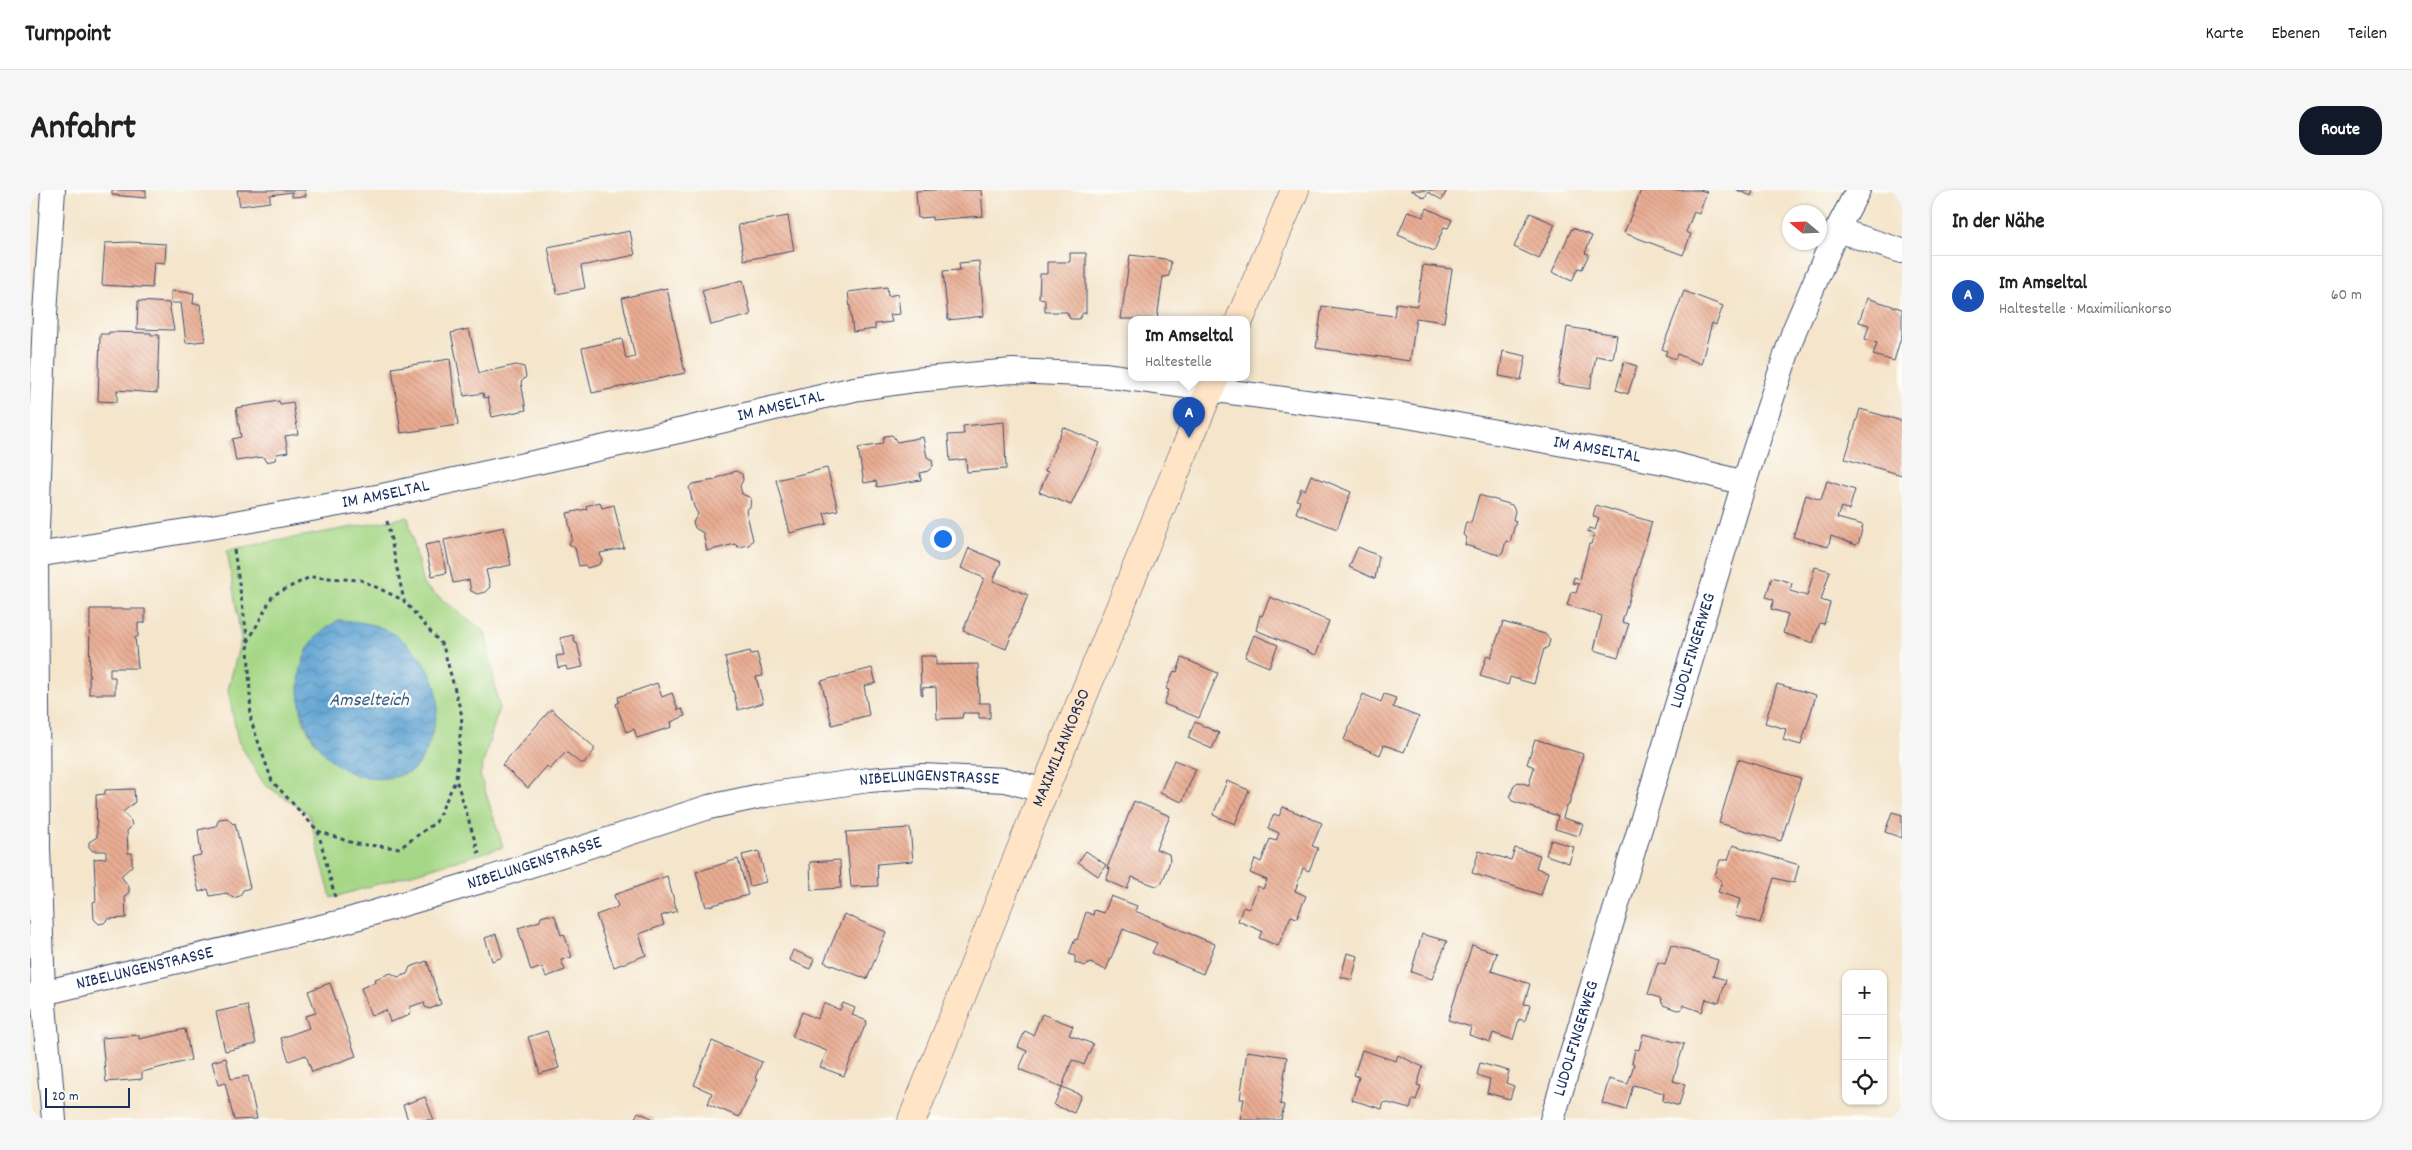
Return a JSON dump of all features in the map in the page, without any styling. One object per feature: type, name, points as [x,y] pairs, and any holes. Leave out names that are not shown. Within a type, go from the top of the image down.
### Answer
[{"type":"street","points":[[53,190],[33,555],[38,848],[36,995],[54,1120]]},
{"type":"street","points":[[1241,316],[1295,190]]},
{"type":"street","name":"LUDOLFINGERWEG","points":[[1552,1120],[1744,483],[1804,303],[1837,230],[1858,190]]},
{"type":"street","points":[[1837,230],[1902,251]]},
{"type":"street","name":"IM AMSELTAL","points":[[33,555],[228,524],[382,496],[683,430],[854,389],[915,380],[1012,371],[1128,377]]},
{"type":"street","name":"IM AMSELTAL","points":[[1176,381],[1212,384],[1448,423],[1669,463],[1744,483]]},
{"type":"street","name":"MAXIMILIANKORSO","points":[[912,1120],[1044,791],[1212,384]]},
{"type":"street","name":"NIBELUNGENSTRASSE","points":[[36,995],[342,922],[488,879],[709,807],[765,795],[812,787],[922,776],[1006,780],[1044,791]]},
{"type":"path","points":[[386,515],[404,601]]},
{"type":"path","points":[[233,544],[248,642],[251,721],[272,781],[318,831],[337,902]]},
{"type":"path","points":[[248,642],[273,595],[310,577],[361,580],[404,601],[443,646],[462,716],[456,779],[436,822],[400,848],[356,844],[318,831]]},
{"type":"path","points":[[456,779],[481,861]]},
{"type":"green space","points":[[408,517],[423,585],[485,632],[499,707],[480,775],[503,847],[331,898],[309,814],[264,784],[238,741],[228,690],[241,639],[227,550]],"holes":[[[308,648],[399,776],[378,779],[356,774],[341,764],[313,739],[302,715],[299,692],[302,669]]]},
{"type":"water","name":"Amselteich","points":[[338,620],[371,624],[395,635],[417,654],[433,679],[437,692],[438,706],[433,727],[422,759],[409,772],[393,777],[368,778],[347,771],[328,757],[314,739],[304,718],[299,695],[300,671],[311,644],[321,633]]},
{"type":"building","points":[[112,190],[146,190],[146,198],[112,195]]},
{"type":"building","points":[[237,190],[305,190],[306,196],[292,197],[292,192],[270,195],[270,202],[240,206]]},
{"type":"building","points":[[981,190],[983,216],[932,220],[932,217],[918,218],[916,191]]},
{"type":"building","points":[[1411,190],[1447,190],[1442,200],[1428,192],[1425,198]]},
{"type":"building","points":[[1641,190],[1700,190],[1707,192],[1699,214],[1694,212],[1686,232],[1691,234],[1683,255],[1624,233]]},
{"type":"building","points":[[1737,190],[1753,190],[1751,196]]},
{"type":"building","points":[[1427,208],[1452,220],[1448,228],[1444,227],[1434,251],[1398,235],[1408,211],[1423,217]]},
{"type":"building","points":[[1530,213],[1555,224],[1539,259],[1514,247]]},
{"type":"building","points":[[788,216],[794,251],[744,260],[738,225]]},
{"type":"building","points":[[1572,228],[1592,236],[1585,253],[1589,254],[1582,269],[1578,268],[1572,281],[1552,272]]},
{"type":"building","points":[[630,231],[635,255],[581,266],[585,288],[557,294],[548,247]]},
{"type":"building","points":[[105,243],[166,244],[165,263],[154,262],[152,288],[102,285]]},
{"type":"building","points":[[1070,253],[1086,253],[1086,313],[1083,313],[1079,319],[1070,319],[1067,312],[1045,312],[1045,299],[1039,298],[1040,274],[1047,274],[1047,262],[1070,262]]},
{"type":"building","points":[[1130,255],[1165,259],[1171,262],[1169,276],[1163,277],[1157,316],[1128,316],[1128,319],[1121,319]]},
{"type":"building","points":[[979,261],[984,316],[948,320],[943,271],[960,270],[959,263]]},
{"type":"building","points":[[1423,265],[1452,269],[1444,322],[1416,318],[1410,361],[1316,348],[1322,306],[1394,316],[1396,303],[1417,306]]},
{"type":"building","points":[[743,280],[751,315],[711,325],[702,290]]},
{"type":"building","points":[[887,287],[888,296],[898,294],[900,314],[890,315],[892,322],[875,324],[875,329],[853,332],[848,292]]},
{"type":"building","points":[[667,288],[685,373],[592,393],[582,348],[622,339],[626,359],[635,357],[622,298]]},
{"type":"building","points":[[171,291],[194,293],[193,304],[200,304],[205,341],[186,343],[181,303],[171,303]]},
{"type":"building","points":[[1684,291],[1723,306],[1716,325],[1712,323],[1701,364],[1677,354],[1675,359],[1665,355],[1667,351],[1662,349]]},
{"type":"building","points":[[1867,298],[1902,309],[1902,334],[1894,361],[1873,355],[1877,343],[1865,339],[1869,325],[1859,322]]},
{"type":"building","points":[[138,301],[169,303],[174,330],[137,329]]},
{"type":"building","points":[[1567,327],[1617,335],[1613,359],[1596,356],[1590,389],[1558,384]]},
{"type":"building","points":[[469,329],[479,373],[516,365],[524,367],[526,377],[521,382],[526,410],[492,417],[488,397],[484,398],[483,393],[464,396],[451,333]]},
{"type":"building","points":[[109,332],[151,333],[151,335],[159,335],[157,393],[117,390],[117,402],[98,401],[100,334],[109,334]]},
{"type":"building","points":[[1503,351],[1526,356],[1521,380],[1499,376]]},
{"type":"building","points":[[450,359],[458,425],[401,433],[392,368]]},
{"type":"building","points":[[1624,362],[1637,366],[1628,394],[1616,390]]},
{"type":"building","points":[[279,401],[280,404],[293,402],[298,434],[285,436],[288,452],[277,454],[275,460],[266,462],[263,457],[236,461],[232,439],[241,437],[236,408]]},
{"type":"building","points":[[1860,409],[1902,421],[1902,475],[1845,459]]},
{"type":"building","points":[[1004,422],[1006,469],[967,472],[966,459],[950,461],[948,435],[964,434],[963,426]]},
{"type":"building","points":[[1063,427],[1100,443],[1071,505],[1039,492],[1048,472],[1045,471]]},
{"type":"building","points":[[892,435],[897,442],[923,437],[927,457],[932,460],[933,466],[928,471],[920,473],[921,480],[877,487],[876,481],[864,483],[858,448],[882,444],[884,436]]},
{"type":"building","points":[[827,468],[838,510],[824,513],[827,524],[790,533],[776,480]]},
{"type":"building","points":[[736,471],[742,474],[743,480],[740,486],[742,494],[751,498],[750,507],[746,510],[753,540],[749,545],[738,547],[735,544],[707,551],[703,533],[695,528],[693,522],[698,514],[689,488],[692,484],[715,480]]},
{"type":"building","points":[[1311,475],[1351,492],[1337,529],[1296,513],[1300,501],[1296,500],[1301,488],[1305,490]]},
{"type":"building","points":[[1827,481],[1855,490],[1849,510],[1841,507],[1837,518],[1863,525],[1859,542],[1856,545],[1831,536],[1828,547],[1793,537],[1806,495],[1821,500]]},
{"type":"building","points":[[1479,495],[1512,505],[1515,511],[1513,520],[1516,521],[1510,542],[1506,541],[1503,552],[1499,555],[1465,545],[1467,537],[1463,535],[1466,522],[1471,523]]},
{"type":"building","points":[[600,502],[602,508],[614,505],[624,548],[600,553],[602,561],[598,565],[587,568],[585,565],[579,566],[575,548],[569,544],[572,538],[567,513],[587,509],[586,506]]},
{"type":"building","points":[[1596,505],[1652,522],[1622,622],[1629,624],[1618,657],[1594,650],[1602,616],[1567,605],[1571,592],[1576,593],[1579,584],[1573,583],[1574,577],[1580,579],[1589,544],[1591,544],[1594,534],[1587,532],[1589,528],[1595,530],[1599,518],[1593,516]]},
{"type":"building","points":[[504,527],[511,565],[486,570],[490,587],[485,592],[477,594],[471,591],[469,580],[453,583],[444,540]]},
{"type":"building","points":[[440,542],[446,573],[432,576],[425,545]]},
{"type":"building","points":[[1358,547],[1379,556],[1375,579],[1349,567]]},
{"type":"building","points":[[969,548],[1001,562],[993,581],[1028,595],[1006,649],[963,631],[984,578],[961,568]]},
{"type":"building","points":[[1815,567],[1830,571],[1821,600],[1830,603],[1824,624],[1820,623],[1813,643],[1783,633],[1788,614],[1771,609],[1774,600],[1766,597],[1772,577],[1792,583],[1790,591],[1807,596]]},
{"type":"building","points":[[1270,597],[1329,621],[1316,655],[1256,630],[1260,615],[1262,616]]},
{"type":"building","points":[[90,609],[145,609],[145,623],[138,623],[138,637],[135,637],[138,668],[110,668],[110,677],[115,677],[115,694],[89,694]]},
{"type":"building","points":[[1503,622],[1545,634],[1550,640],[1548,647],[1544,649],[1534,684],[1510,677],[1508,685],[1480,676],[1487,655],[1491,657]]},
{"type":"building","points":[[573,635],[583,667],[567,670],[566,666],[558,668],[556,656],[564,655],[560,638]]},
{"type":"building","points":[[1254,635],[1278,645],[1269,667],[1245,657]]},
{"type":"building","points":[[750,651],[751,654],[757,653],[763,676],[756,677],[763,703],[738,710],[725,657]]},
{"type":"building","points":[[920,656],[936,656],[936,665],[978,664],[979,703],[990,703],[990,718],[979,718],[979,713],[963,713],[962,718],[937,719],[936,687],[922,688],[923,695],[921,694]]},
{"type":"building","points":[[1182,658],[1218,673],[1199,718],[1164,704],[1169,690],[1166,689],[1174,671],[1177,672]]},
{"type":"building","points":[[872,668],[876,683],[864,686],[869,715],[832,725],[821,681]]},
{"type":"building","points":[[657,683],[662,697],[672,693],[678,710],[682,709],[685,716],[671,722],[672,727],[637,738],[634,729],[626,732],[616,704],[619,702],[618,697]]},
{"type":"building","points":[[1777,684],[1816,695],[1801,745],[1783,740],[1786,729],[1765,723]]},
{"type":"building","points":[[1363,694],[1381,702],[1384,694],[1396,698],[1393,707],[1419,717],[1404,752],[1384,745],[1380,755],[1344,740]]},
{"type":"building","points":[[551,709],[594,747],[594,751],[584,763],[580,763],[566,752],[550,769],[547,766],[528,788],[502,765]]},
{"type":"building","points":[[1195,722],[1219,733],[1212,749],[1188,738]]},
{"type":"building","points":[[1535,739],[1583,754],[1569,805],[1566,807],[1563,818],[1583,824],[1579,836],[1555,829],[1558,816],[1512,801],[1510,797],[1514,785],[1518,782],[1529,785],[1534,767],[1527,764]]},
{"type":"building","points":[[1738,759],[1801,778],[1781,841],[1719,823]]},
{"type":"building","points":[[1174,760],[1196,769],[1182,802],[1160,793]]},
{"type":"building","points":[[1227,781],[1249,790],[1235,824],[1213,815]]},
{"type":"building","points":[[134,789],[135,802],[123,812],[131,821],[132,826],[127,831],[128,853],[132,853],[132,866],[121,876],[129,887],[129,892],[125,896],[126,918],[108,919],[104,923],[99,924],[94,919],[93,902],[96,901],[94,859],[106,858],[106,851],[93,851],[89,847],[89,842],[97,837],[96,795],[105,794],[105,790]]},
{"type":"building","points":[[1134,801],[1170,816],[1156,849],[1169,854],[1170,861],[1162,883],[1156,886],[1132,877],[1127,889],[1106,880],[1110,869],[1107,868]]},
{"type":"building","points":[[1283,807],[1322,823],[1312,846],[1318,848],[1309,871],[1303,868],[1295,891],[1306,896],[1297,918],[1291,916],[1278,946],[1259,938],[1262,931],[1238,921],[1243,907],[1249,909],[1258,886],[1263,889],[1267,880],[1250,873],[1255,859],[1261,862],[1270,839],[1276,841],[1279,833],[1268,828],[1274,814],[1279,816]]},
{"type":"building","points":[[1892,812],[1902,815],[1902,838],[1885,832]]},
{"type":"building","points":[[227,818],[233,824],[235,823],[250,888],[243,890],[240,896],[233,898],[227,893],[210,896],[208,889],[199,892],[191,857],[201,855],[198,830],[216,826],[219,819]]},
{"type":"building","points":[[910,828],[913,861],[877,864],[878,886],[851,887],[846,832]]},
{"type":"building","points":[[1551,840],[1574,847],[1569,863],[1546,855]]},
{"type":"building","points":[[1733,845],[1799,865],[1794,883],[1774,878],[1760,923],[1735,916],[1740,899],[1718,892],[1722,881],[1715,875],[1720,860],[1728,860]]},
{"type":"building","points":[[1515,848],[1540,855],[1536,868],[1548,872],[1541,895],[1472,873],[1479,851],[1511,860]]},
{"type":"building","points":[[759,851],[766,882],[750,886],[742,855]]},
{"type":"building","points":[[1086,851],[1106,865],[1098,876],[1078,862]]},
{"type":"building","points":[[738,859],[748,895],[706,907],[696,872]]},
{"type":"building","points":[[840,860],[841,888],[811,890],[810,862]]},
{"type":"building","points":[[667,876],[677,911],[661,916],[664,925],[639,934],[646,955],[614,967],[596,915],[618,907],[614,895]]},
{"type":"building","points":[[1111,896],[1137,906],[1135,911],[1215,944],[1203,974],[1152,953],[1157,943],[1123,929],[1106,970],[1090,963],[1085,966],[1075,963],[1075,956],[1069,954],[1075,939],[1077,940],[1086,912],[1093,915],[1094,910],[1104,913]]},
{"type":"building","points":[[844,914],[886,932],[867,979],[824,962]]},
{"type":"building","points":[[555,916],[561,935],[564,934],[572,957],[561,960],[565,970],[546,977],[542,967],[531,971],[518,928],[540,921],[541,917]]},
{"type":"building","points":[[496,934],[503,957],[492,961],[485,938]]},
{"type":"building","points":[[1422,934],[1447,941],[1432,979],[1411,972]]},
{"type":"building","points":[[1472,945],[1497,953],[1491,971],[1530,984],[1524,1004],[1530,1005],[1525,1021],[1519,1019],[1513,1040],[1493,1033],[1490,1042],[1469,1035],[1471,1027],[1448,1020]]},
{"type":"building","points":[[1671,945],[1718,960],[1713,976],[1726,980],[1719,1003],[1706,999],[1702,1012],[1683,1005],[1682,1009],[1677,1010],[1663,1005],[1660,998],[1648,994],[1658,962],[1665,964]]},
{"type":"building","points":[[793,950],[814,959],[810,969],[789,960]]},
{"type":"building","points":[[1347,953],[1358,956],[1352,980],[1341,977]]},
{"type":"building","points":[[427,961],[441,1004],[430,1009],[425,1007],[424,1002],[410,1007],[411,1011],[408,1016],[390,1022],[386,1010],[371,1016],[361,988],[376,982],[375,979],[391,973],[398,977],[407,974],[410,967]]},
{"type":"building","points":[[330,983],[356,1056],[312,1072],[306,1055],[289,1061],[281,1038],[309,1028],[305,1016],[316,1013],[308,991]]},
{"type":"building","points":[[824,1003],[840,1010],[843,1003],[855,1008],[852,1015],[867,1021],[844,1076],[820,1067],[827,1051],[792,1037],[802,1012],[817,1019]]},
{"type":"building","points":[[247,1005],[256,1044],[225,1051],[216,1012]]},
{"type":"building","points":[[1042,1014],[1073,1026],[1069,1035],[1093,1044],[1084,1065],[1072,1060],[1062,1087],[1019,1069],[1027,1051],[1018,1047],[1025,1031],[1033,1035]]},
{"type":"building","points":[[185,1029],[191,1060],[142,1072],[142,1079],[106,1082],[102,1038],[139,1035],[139,1039]]},
{"type":"building","points":[[547,1031],[559,1068],[540,1074],[528,1037]]},
{"type":"building","points":[[1643,1034],[1684,1044],[1673,1081],[1685,1084],[1679,1106],[1663,1101],[1664,1093],[1633,1085],[1626,1110],[1602,1103],[1609,1079],[1628,1084],[1634,1064],[1632,1063],[1635,1049],[1639,1050]]},
{"type":"building","points":[[712,1041],[762,1062],[755,1078],[758,1079],[739,1117],[708,1104],[712,1093],[694,1085]]},
{"type":"building","points":[[1362,1050],[1396,1061],[1398,1055],[1423,1067],[1417,1085],[1421,1086],[1416,1100],[1413,1099],[1410,1109],[1384,1102],[1382,1109],[1352,1100],[1359,1077],[1354,1075]]},
{"type":"building","points":[[1247,1051],[1287,1057],[1280,1104],[1284,1105],[1281,1120],[1240,1120],[1244,1099],[1240,1099]]},
{"type":"building","points":[[226,1058],[231,1079],[248,1076],[257,1119],[234,1120],[225,1083],[218,1085],[212,1062]]},
{"type":"building","points":[[1480,1063],[1509,1071],[1506,1083],[1514,1086],[1510,1099],[1487,1093],[1490,1079],[1477,1075]]},
{"type":"building","points":[[1062,1087],[1081,1095],[1074,1113],[1054,1105]]},
{"type":"building","points":[[425,1097],[434,1120],[408,1120],[403,1105]]},
{"type":"building","points":[[638,1112],[656,1120],[634,1120]]},
{"type":"place","name":"Im Amseltal","points":[[1189,438]]}]
